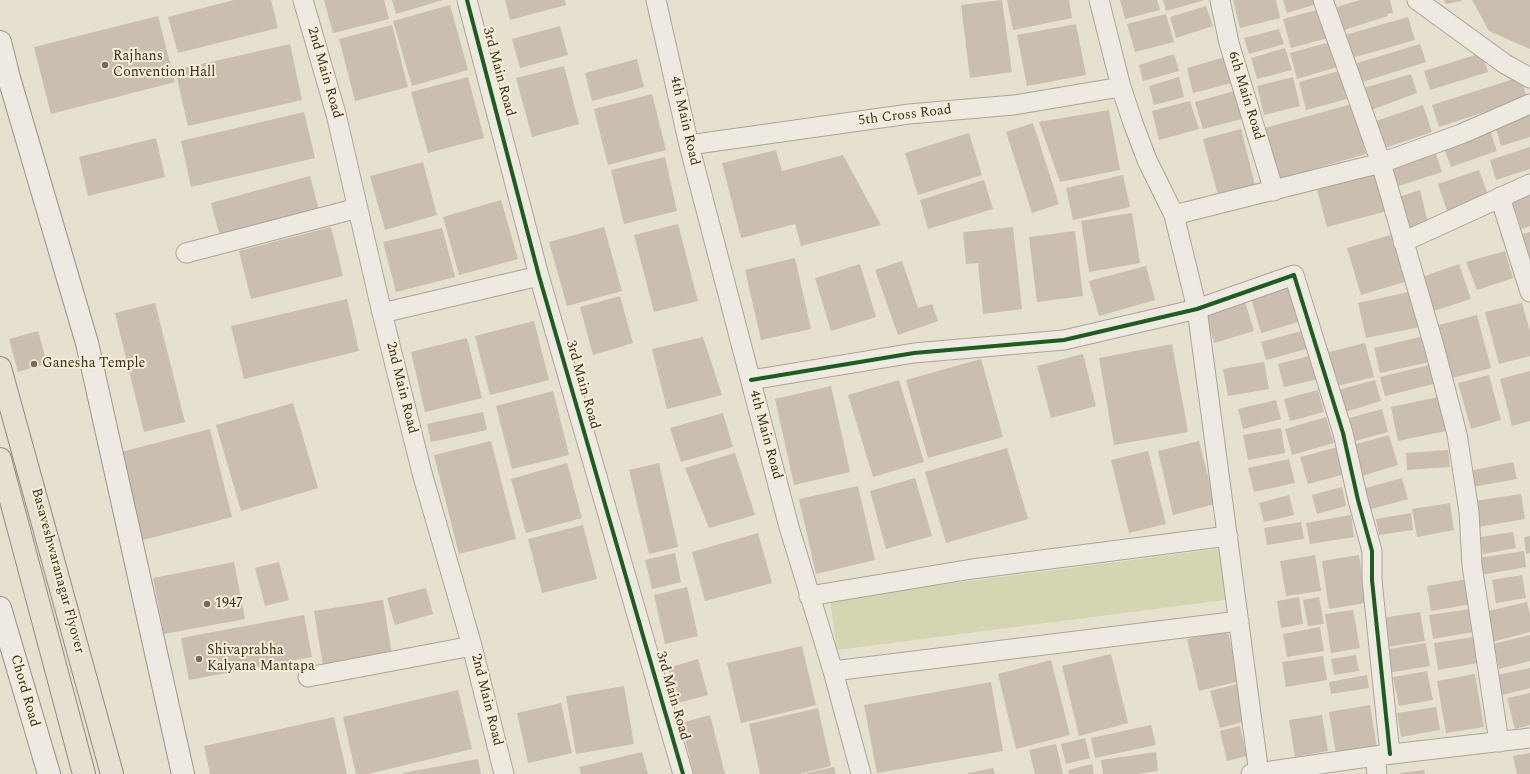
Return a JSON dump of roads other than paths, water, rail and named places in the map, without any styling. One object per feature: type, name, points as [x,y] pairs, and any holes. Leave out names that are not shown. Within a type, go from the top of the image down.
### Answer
[{"type":"main road","name":"Basaveshwaranagar Flyover","points":[[0,368],[112,774]]},
{"type":"main road","name":"Basaveshwaranagar Flyover","points":[[0,460],[84,774]]},
{"type":"street","name":"2nd Main Road","points":[[303,0],[336,114],[382,313],[422,473],[472,646],[504,774]]},
{"type":"street","name":"3rd Main Road","points":[[467,0],[539,276],[683,774]]},
{"type":"street","name":"4th Main Road","points":[[656,0],[689,145],[751,380],[809,596],[834,671],[861,774]]},
{"type":"street","points":[[1099,0],[1121,87],[1147,160],[1174,215],[1197,309],[1239,621],[1256,774],[1381,761],[1530,738]]},
{"type":"street","name":"6th Main Road","points":[[1220,0],[1229,43],[1274,190]]},
{"type":"street","points":[[1323,0],[1381,163],[1434,346],[1457,434],[1469,512],[1472,565],[1499,742]]},
{"type":"street","points":[[1417,0],[1505,64],[1530,78]]},
{"type":"street","points":[[0,42],[9,78],[88,343],[184,774]]},
{"type":"street","name":"5th Cross Road","points":[[689,145],[909,114],[1014,105],[1121,87]]},
{"type":"street","points":[[1174,215],[1381,163],[1461,134],[1530,104]]},
{"type":"street","points":[[1403,242],[1530,184]]},
{"type":"street","points":[[1500,197],[1530,292]]},
{"type":"street","points":[[186,253],[358,208]]},
{"type":"street","points":[[751,380],[914,354],[1064,340],[1197,309],[1294,275],[1343,432],[1358,500],[1372,551],[1372,580],[1381,761]]},
{"type":"street","points":[[382,313],[539,276]]},
{"type":"street","points":[[809,596],[972,569],[1228,536]]},
{"type":"street","name":"Chord Road","points":[[0,608],[49,774]]},
{"type":"street","points":[[834,671],[1239,621]]},
{"type":"street","points":[[308,677],[472,646]]},
{"type":"place","name":"Rajhans Convention Hall","points":[[105,65]]},
{"type":"place","name":"Ganesha Temple","points":[[34,364]]},
{"type":"place","name":"1947","points":[[207,604]]},
{"type":"place","name":"Shivaprabha Kalyana Mantapa","points":[[199,659]]}]
